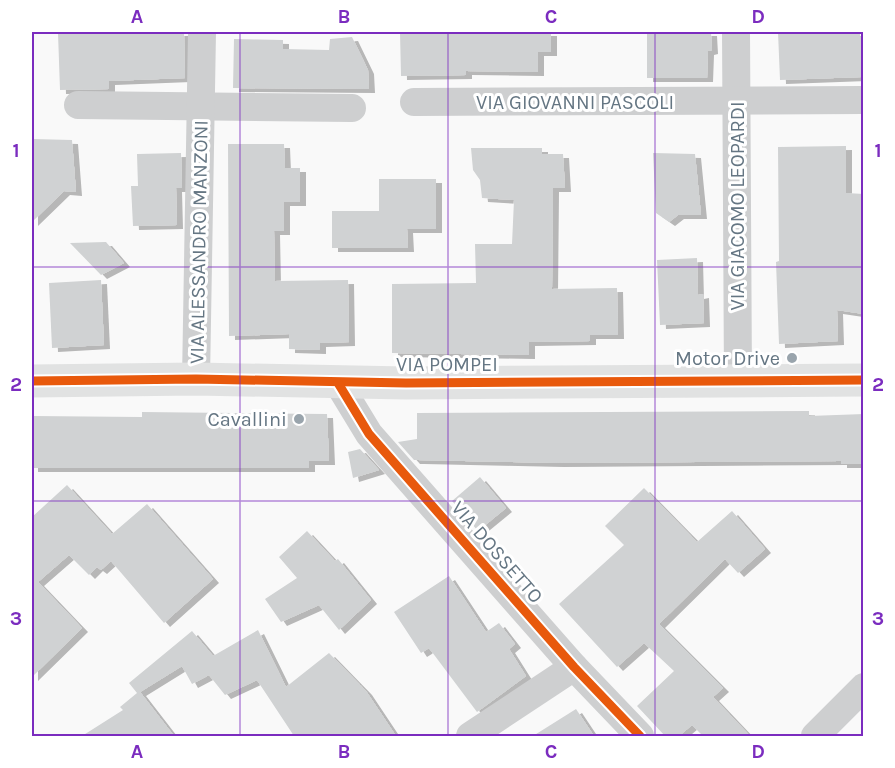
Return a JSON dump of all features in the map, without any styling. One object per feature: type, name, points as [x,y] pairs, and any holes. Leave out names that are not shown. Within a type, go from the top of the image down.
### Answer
[{"type":"street","name":"VIA ALESSANDRO MANZONI","points":[[196,379],[202,32]]},
{"type":"street","name":"VIA GIACOMO LEOPARDI","points":[[736,32],[738,381]]},
{"type":"street","name":"VIA GIOVANNI PASCOLI","points":[[414,102],[864,100]]},
{"type":"street","name":"VIA ALESSANDRO MANZONI","points":[[78,105],[352,108]]},
{"type":"street","name":"VIA POMPEI","points":[[32,381],[196,379],[338,383],[864,380]]},
{"type":"street","name":"VIA DOSSETTO","points":[[338,383],[369,434],[574,667],[640,736]]},
{"type":"street","points":[[470,736],[574,667]]},
{"type":"street","points":[[815,736],[864,687]]},
{"type":"building","points":[[184,32],[185,78],[109,81],[109,89],[60,90],[58,33]]},
{"type":"building","points":[[400,32],[551,32],[551,52],[538,52],[538,72],[466,71],[466,75],[401,76]]},
{"type":"building","points":[[647,32],[711,32],[712,50],[708,51],[707,78],[647,78]]},
{"type":"building","points":[[778,32],[860,32],[861,77],[780,80]]},
{"type":"building","points":[[352,37],[368,70],[369,89],[233,88],[234,39],[283,40],[283,49],[329,50],[330,39]]},
{"type":"building","points":[[32,139],[72,140],[76,192],[64,191],[32,222]]},
{"type":"building","points":[[228,144],[284,144],[285,168],[300,168],[300,202],[284,202],[284,231],[274,231],[275,281],[348,280],[349,342],[320,343],[320,350],[289,349],[289,334],[229,336]]},
{"type":"building","points":[[846,146],[846,193],[864,194],[864,314],[837,310],[838,341],[779,344],[776,262],[779,261],[778,147]]},
{"type":"building","points":[[471,148],[542,148],[542,154],[563,154],[565,188],[553,188],[552,289],[617,288],[618,335],[590,335],[590,341],[529,342],[529,355],[392,353],[392,284],[476,283],[475,244],[512,244],[514,200],[482,198],[480,180],[473,170]]},
{"type":"building","points":[[181,153],[182,188],[176,188],[177,225],[133,226],[131,186],[138,186],[137,154]]},
{"type":"building","points":[[653,153],[695,154],[701,215],[678,215],[669,222],[656,213]]},
{"type":"building","points":[[379,179],[436,179],[436,229],[407,229],[408,248],[332,248],[332,211],[379,211]]},
{"type":"building","points":[[106,242],[124,263],[101,275],[70,243]]},
{"type":"building","points":[[697,258],[698,295],[703,294],[704,323],[660,325],[657,260]]},
{"type":"building","points":[[101,280],[104,345],[52,348],[49,283]]},
{"type":"building","points":[[809,411],[809,416],[864,414],[864,464],[841,464],[841,461],[558,463],[414,460],[398,442],[417,439],[417,413]]},
{"type":"building","points":[[142,412],[327,414],[329,461],[309,461],[309,468],[32,468],[32,416],[142,417]]},
{"type":"building","points":[[360,449],[379,470],[353,478],[348,452]]},
{"type":"building","points":[[480,477],[506,508],[478,531],[452,501]]},
{"type":"building","points":[[67,485],[112,534],[147,504],[213,579],[164,623],[111,561],[101,570],[97,567],[89,575],[69,555],[38,582],[82,628],[32,677],[32,517]]},
{"type":"building","points":[[644,488],[697,542],[732,511],[765,549],[738,573],[725,559],[659,624],[723,688],[713,697],[750,736],[703,736],[692,725],[679,736],[665,736],[637,706],[674,671],[644,643],[617,667],[559,604],[624,545],[605,526]]},
{"type":"building","points":[[307,531],[335,561],[338,559],[371,600],[339,630],[319,605],[281,622],[265,599],[297,578],[279,557]]},
{"type":"building","points":[[449,576],[486,632],[499,623],[515,644],[509,649],[526,676],[477,712],[429,648],[421,653],[394,612]]},
{"type":"building","points":[[258,630],[286,687],[329,653],[366,691],[396,736],[294,736],[257,680],[225,695],[209,675],[192,684],[182,666],[140,692],[174,736],[82,736],[123,710],[120,707],[137,693],[129,683],[192,631],[213,656]]},
{"type":"building","points":[[576,709],[594,736],[533,736]]},
{"type":"cycle path","points":[[32,381],[196,379],[406,383],[864,380]]},
{"type":"cycle path","points":[[338,383],[369,434],[574,667],[640,736]]},
{"type":"place","name":"Motor Drive","points":[[792,358]]},
{"type":"place","name":"Cavallini","points":[[299,419]]}]
